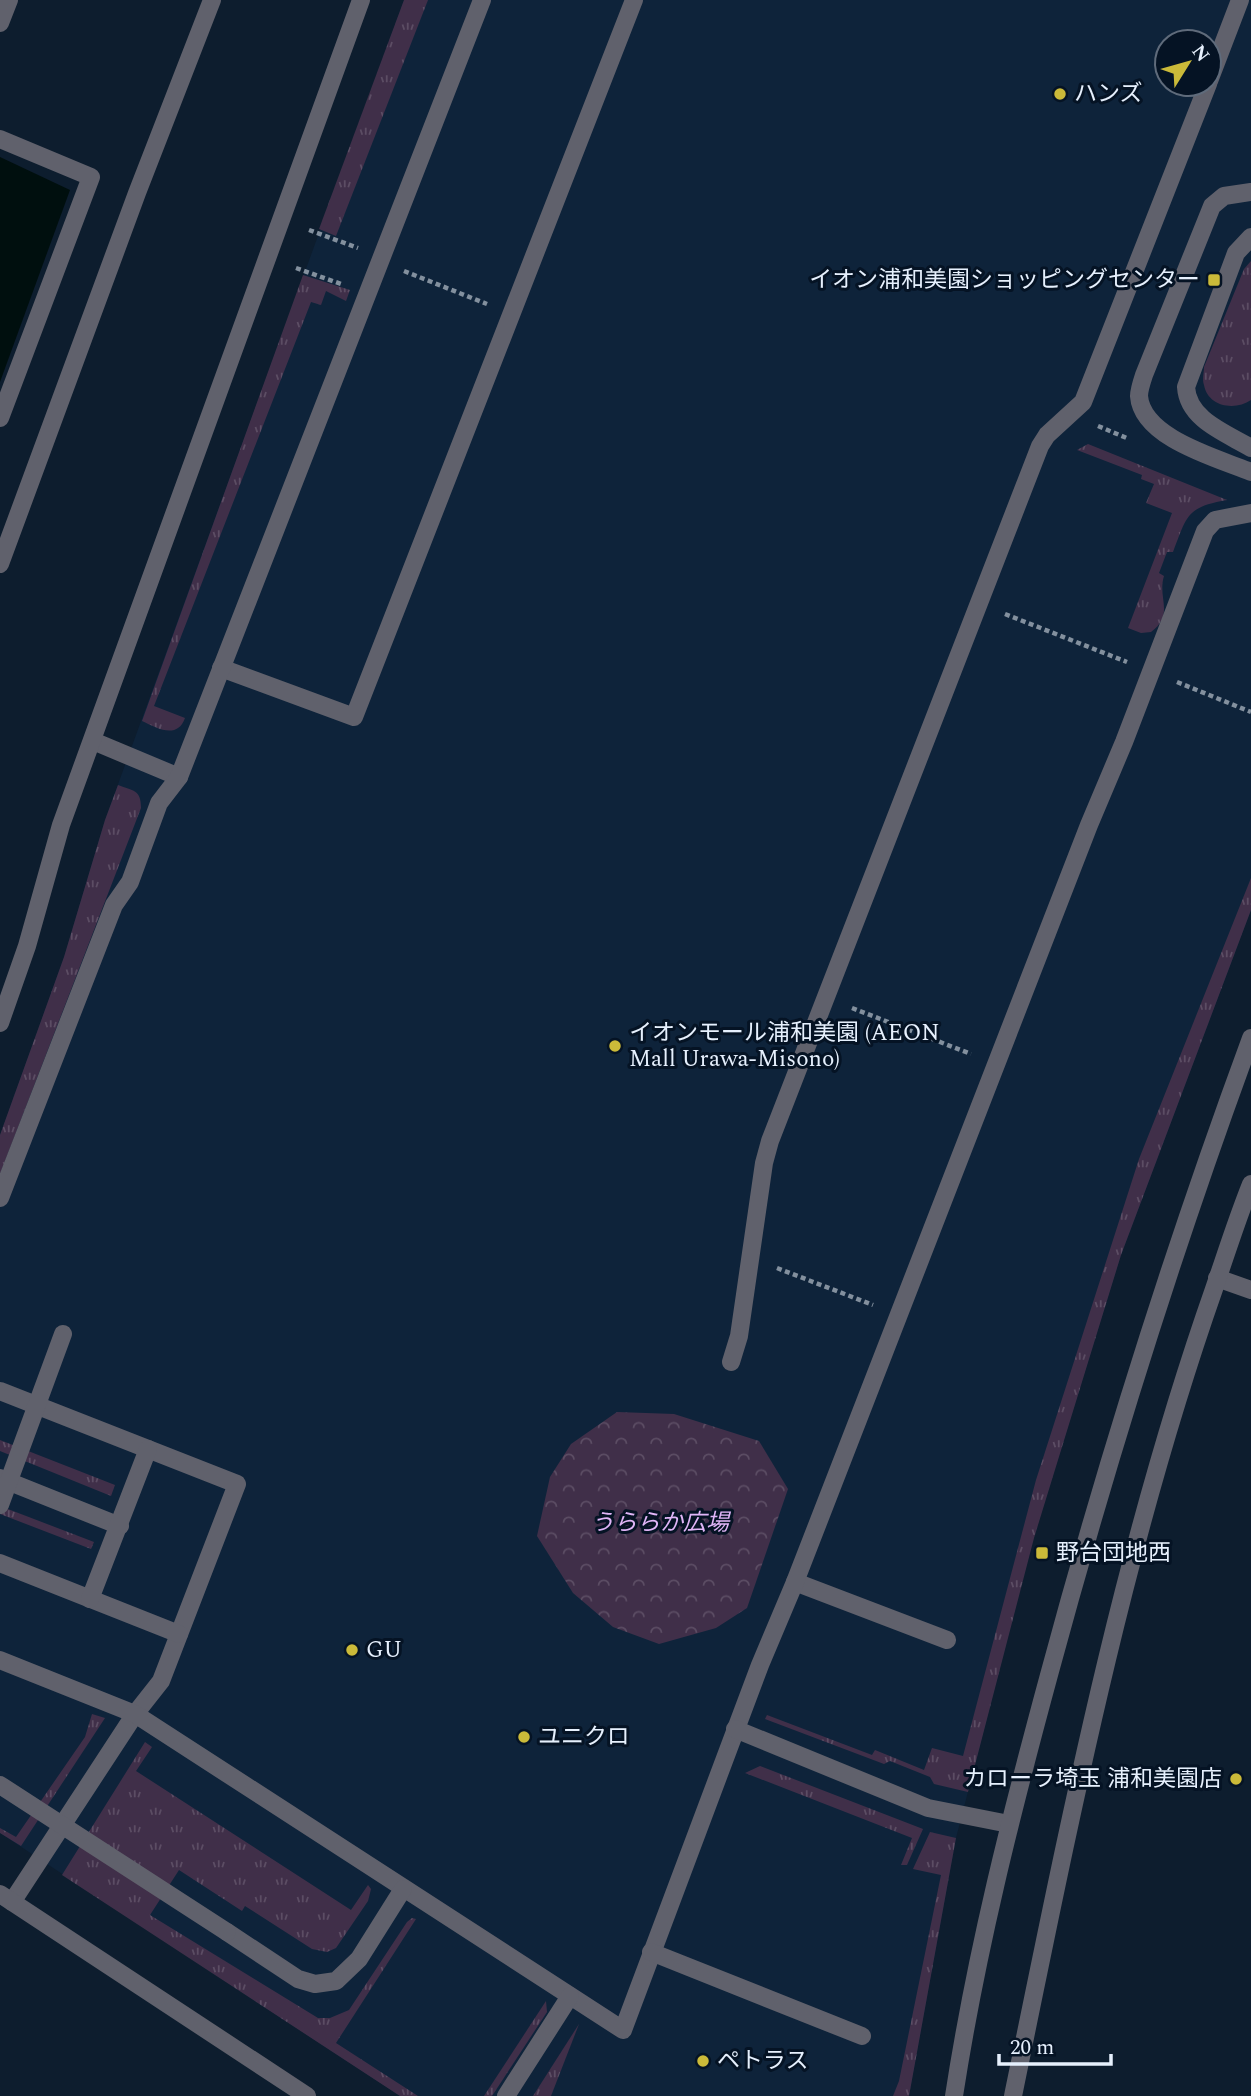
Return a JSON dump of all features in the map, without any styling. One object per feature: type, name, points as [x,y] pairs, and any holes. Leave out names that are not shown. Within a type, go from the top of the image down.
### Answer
[{"type":"street","points":[[0,23],[9,0]]},
{"type":"street","points":[[0,564],[137,193],[212,0]]},
{"type":"street","points":[[0,1023],[27,946],[61,825],[362,0]]},
{"type":"street","points":[[0,1198],[114,905],[130,882],[159,803],[178,776],[482,0]]},
{"type":"street","points":[[221,668],[354,717],[634,0]]},
{"type":"street","points":[[1223,44],[1240,0]]},
{"type":"street","points":[[731,1362],[739,1336],[769,1142],[1040,446],[1083,402],[1202,98]]},
{"type":"street","points":[[0,139],[91,177],[0,418]]},
{"type":"street","points":[[1251,192],[1224,196],[1212,206],[1144,374],[1139,395],[1147,419],[1169,437],[1251,472]]},
{"type":"street","points":[[1251,237],[1236,253],[1186,387],[1186,397],[1200,417],[1251,449]]},
{"type":"street","points":[[0,1660],[135,1714],[623,2031],[735,1729],[1205,531],[1215,520],[1251,513]]},
{"type":"street","points":[[93,741],[178,776]]},
{"type":"street","points":[[954,2096],[965,2026],[1009,1824],[1090,1521],[1156,1311],[1251,1038]]},
{"type":"street","points":[[1013,2096],[1102,1674],[1144,1512],[1189,1360],[1251,1184]]},
{"type":"street","points":[[1217,1278],[1251,1290]]},
{"type":"street","points":[[0,1504],[63,1334]]},
{"type":"street","points":[[0,1391],[237,1484],[161,1681],[6,1898],[307,2096]]},
{"type":"street","points":[[90,1599],[148,1449]]},
{"type":"street","points":[[0,1478],[120,1526]]},
{"type":"street","points":[[0,1563],[179,1634]]},
{"type":"street","points":[[794,1581],[947,1640]]},
{"type":"street","points":[[735,1729],[928,1808],[1009,1824]]},
{"type":"street","points":[[0,1785],[298,1979],[315,1984],[336,1981],[359,1959],[403,1889]]},
{"type":"street","points":[[651,1952],[862,2036]]},
{"type":"street","points":[[506,2096],[570,1996]]},
{"type":"path","points":[[309,230],[365,251]]},
{"type":"path","points":[[393,267],[495,307]]},
{"type":"path","points":[[1088,432],[1096,426],[1137,442]]},
{"type":"path","points":[[844,1005],[996,1063]]},
{"type":"path","points":[[768,1265],[898,1315]]},
{"type":"shaded area","name":"イオンモール浦和美園 (AEON Mall Urawa-Misono)","points":[[404,0],[1251,0],[1251,910],[1121,1255],[1033,1540],[956,1838],[909,2096],[400,2096],[0,1833],[0,1135],[64,957],[105,820]]},
{"type":"shaded area","points":[[0,157],[70,190],[0,382]]},
{"type":"green space","points":[[404,0],[428,0],[336,236],[319,229]]},
{"type":"green space","points":[[1251,261],[1251,400],[1237,405],[1223,405],[1211,398],[1207,392],[1203,380],[1204,367],[1244,269]]},
{"type":"green space","points":[[303,275],[350,290],[346,301],[326,291],[321,305],[311,302],[154,706],[185,718],[177,729],[160,729],[142,721]]},
{"type":"green space","points":[[1088,444],[1227,500],[1203,506],[1190,515],[1173,552],[1167,552],[1159,573],[1164,576],[1164,612],[1162,619],[1151,632],[1141,633],[1128,628],[1172,513],[1146,503],[1154,484],[1141,479],[1142,475],[1077,450]]},
{"type":"green space","points":[[118,785],[138,794],[141,808],[0,1174],[0,1135],[64,957]]},
{"type":"green space","points":[[1251,878],[1251,910],[1121,1255],[1034,1538],[968,1792],[934,1784],[930,1777],[890,1761],[884,1764],[765,1719],[767,1715],[872,1755],[875,1750],[924,1770],[932,1748],[963,1756],[1036,1480],[1139,1159]]},
{"type":"green space","name":"うららか広場","points":[[617,1412],[674,1414],[759,1441],[788,1489],[747,1608],[716,1628],[659,1644],[613,1627],[573,1593],[537,1536],[550,1477],[571,1444]]},
{"type":"green space","points":[[0,1440],[115,1485],[111,1496],[0,1451]]},
{"type":"green space","points":[[0,1506],[94,1542],[91,1549],[0,1514]]},
{"type":"green space","points":[[92,1714],[105,1718],[21,1846],[0,1833],[0,1828],[16,1837],[85,1737]]},
{"type":"green space","points":[[145,1742],[152,1747],[136,1771],[351,1910],[368,1885],[371,1889],[368,1901],[336,1948],[327,1952],[312,1949],[245,1906],[242,1911],[179,1870],[150,1915],[318,2018],[330,2018],[349,2010],[407,1922],[412,1918],[416,1919],[336,2043],[418,2096],[400,2096],[62,1875]]},
{"type":"green space","points":[[760,1766],[923,1829],[907,1865],[901,1865],[912,1838],[745,1773]]},
{"type":"green space","points":[[930,1832],[956,1838],[909,2096],[893,2096],[899,2081],[941,1875],[913,1869]]},
{"type":"green space","points":[[546,2001],[547,2012],[492,2096],[484,2096]]},
{"type":"green space","points":[[579,2024],[551,2096],[533,2096]]},
{"type":"place","name":"ハンズ","points":[[1060,94]]},
{"type":"place","name":"イオン浦和美園ショッピングセンター","points":[[1214,280]]},
{"type":"place","name":"イオンモール浦和美園 (AEON Mall Urawa-Misono)","points":[[615,1046]]},
{"type":"place","name":"野台団地西","points":[[1042,1553]]},
{"type":"place","name":"GU","points":[[352,1650]]},
{"type":"place","name":"ユニクロ","points":[[524,1737]]},
{"type":"place","name":"カローラ埼玉 浦和美園店","points":[[1236,1779]]},
{"type":"place","name":"ペトラス","points":[[703,2061]]}]
